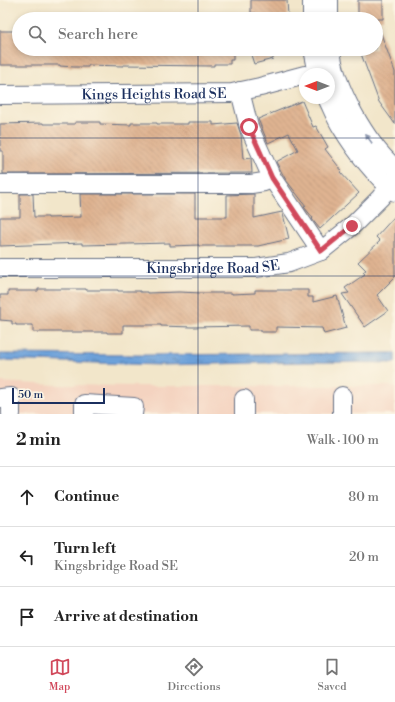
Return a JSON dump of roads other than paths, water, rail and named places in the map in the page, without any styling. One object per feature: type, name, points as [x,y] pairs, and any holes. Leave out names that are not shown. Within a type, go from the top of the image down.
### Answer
[{"type":"street","points":[[312,0],[312,12]]},
{"type":"street","points":[[329,0],[329,12]]},
{"type":"street","points":[[314,56],[316,68]]},
{"type":"street","points":[[320,68],[327,56]]},
{"type":"street","name":"Kings Heights Road SE","points":[[0,94],[232,93],[299,77]]},
{"type":"street","points":[[335,87],[344,94],[360,125],[379,152],[395,168]]},
{"type":"street","points":[[240,91],[249,127],[272,178],[321,251]]},
{"type":"street","points":[[330,104],[341,128],[360,154],[393,186]]},
{"type":"street","points":[[0,184],[251,184],[264,182],[272,178]]},
{"type":"street","name":"Kingsbridge Road SE","points":[[0,268],[256,268],[289,263],[321,251],[352,226],[393,186]]},
{"type":"street","points":[[342,396],[342,414]]},
{"type":"street","points":[[0,398],[11,397],[11,414]]},
{"type":"street","points":[[84,414],[84,404],[134,407],[134,414]]},
{"type":"water","points":[[395,353],[395,363],[312,362],[160,365],[0,360],[0,354],[141,355]]}]
